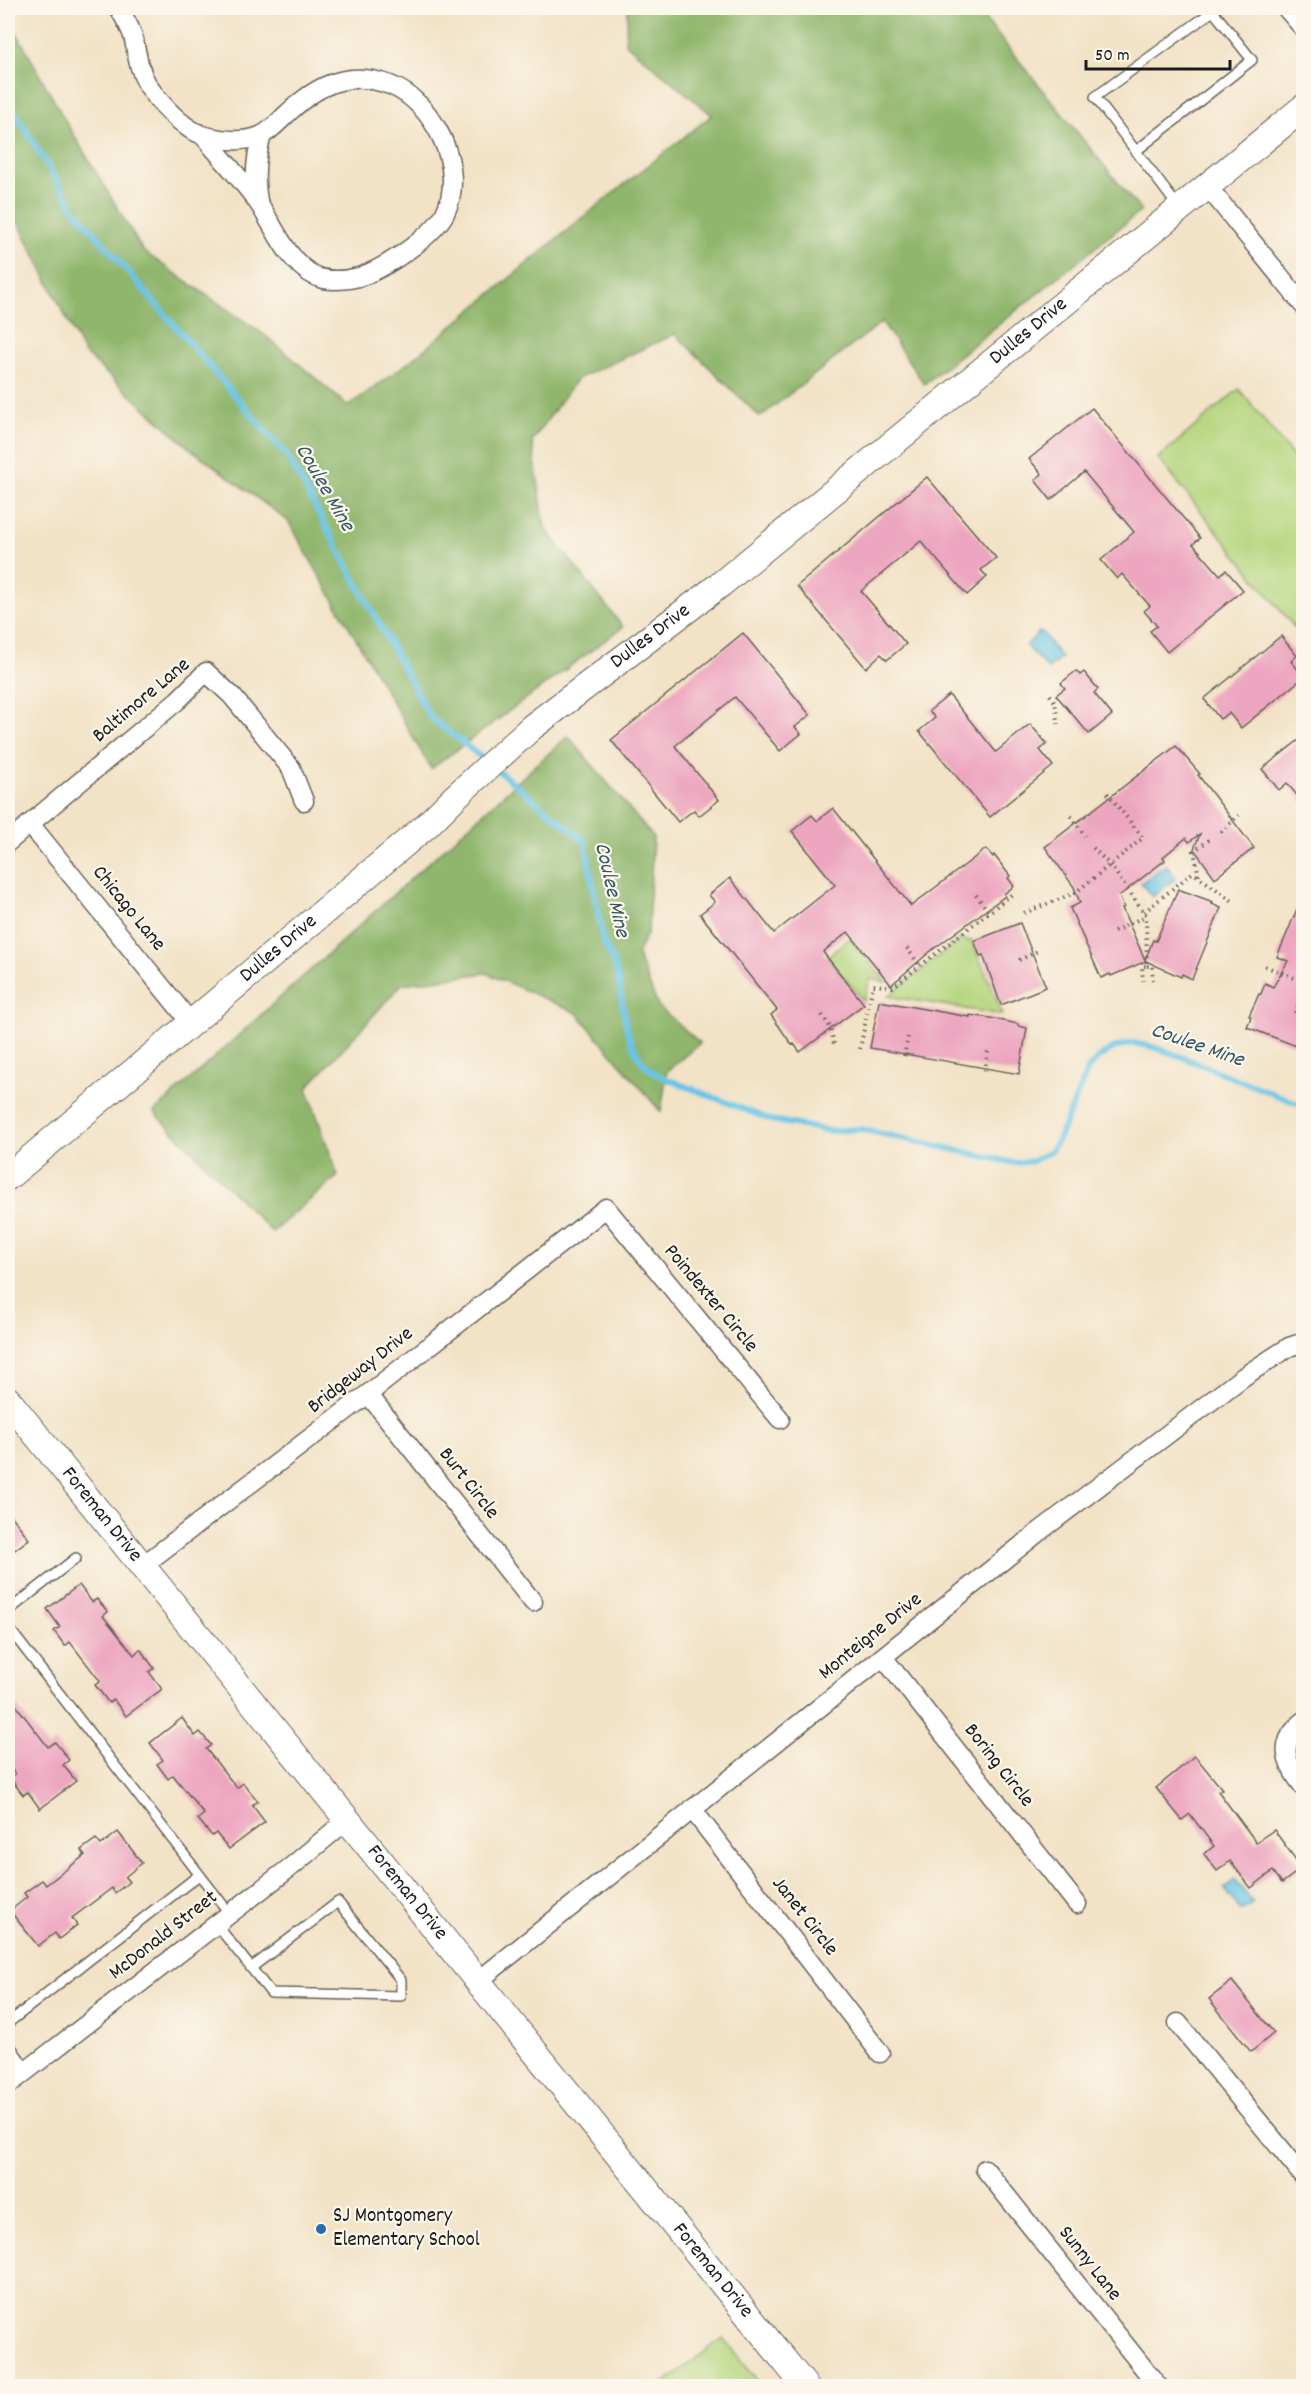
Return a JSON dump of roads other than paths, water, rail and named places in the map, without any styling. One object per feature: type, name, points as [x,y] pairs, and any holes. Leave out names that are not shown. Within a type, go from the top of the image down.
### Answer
[{"type":"street","points":[[119,8],[134,38]]},
{"type":"street","points":[[137,8],[134,38],[136,56],[148,86],[167,109],[191,130],[217,139],[238,140],[262,135],[304,97],[325,85],[368,78],[387,83],[410,97],[438,131],[451,164],[450,202],[440,223],[411,247],[376,269],[345,279],[330,280],[315,276],[302,267],[259,204],[202,135]]},
{"type":"street","points":[[1286,8],[1304,29]]},
{"type":"street","name":"Dulles Drive","points":[[8,1177],[427,825],[456,795],[532,727],[721,584],[1304,107]]},
{"type":"street","points":[[259,204],[255,172],[262,135]]},
{"type":"street","points":[[1208,187],[1304,306]]},
{"type":"street","name":"Baltimore Lane","points":[[8,842],[178,700],[206,672],[232,696],[291,768],[304,801]]},
{"type":"street","name":"Chicago Lane","points":[[30,824],[191,1023]]},
{"type":"street","name":"Bridgeway Drive","points":[[142,1566],[368,1394],[606,1208]]},
{"type":"street","name":"Poindexter Circle","points":[[606,1208],[780,1419]]},
{"type":"street","name":"Monteigne Drive","points":[[477,1982],[1036,1534],[1243,1377],[1289,1347],[1304,1342]]},
{"type":"street","name":"Burt Circle","points":[[368,1394],[533,1602]]},
{"type":"street","name":"Foreman Drive","points":[[8,1400],[805,2386]]},
{"type":"street","name":"Boring Circle","points":[[883,1657],[1077,1904]]},
{"type":"street","points":[[1304,1721],[1293,1731],[1288,1741],[1286,1754],[1292,1773],[1304,1788]]},
{"type":"street","name":"Janet Circle","points":[[692,1809],[880,2053]]},
{"type":"street","name":"McDonald Street","points":[[8,2085],[347,1820]]},
{"type":"street","points":[[1178,2023],[1304,2177]]},
{"type":"street","name":"Sunny Lane","points":[[985,2169],[1158,2386]]},
{"type":"lane","points":[[1136,151],[1252,60],[1213,11],[1095,97],[1180,210]]},
{"type":"lane","points":[[8,1611],[76,1558]]},
{"type":"lane","points":[[8,1627],[200,1875],[251,1968],[271,1993],[401,1996],[400,1980],[338,1902],[251,1968]]},
{"type":"lane","points":[[8,2023],[200,1875]]},
{"type":"lane","points":[[8,2043],[27,2070]]},
{"type":"water","points":[[1039,632],[1042,632],[1061,658],[1048,669],[1026,646]]},
{"type":"water","points":[[1166,865],[1176,878],[1152,897],[1141,883]]},
{"type":"water","points":[[1235,1880],[1253,1903],[1241,1911],[1224,1888]]},
{"type":"waterway","name":"Coulee Mine","points":[[8,101],[74,209],[288,457],[430,717],[486,761]]},
{"type":"waterway","name":"Coulee Mine","points":[[496,769],[585,841],[604,945],[617,974],[630,1038],[636,1053],[646,1066],[662,1077],[771,1120],[830,1131],[860,1129],[1015,1163],[1033,1161],[1051,1151],[1059,1138],[1088,1069],[1097,1059],[1113,1048],[1132,1043],[1150,1046],[1182,1057],[1304,1106]]},
{"type":"place","name":"SJ Montgomery Elementary School","points":[[321,2229]]}]
